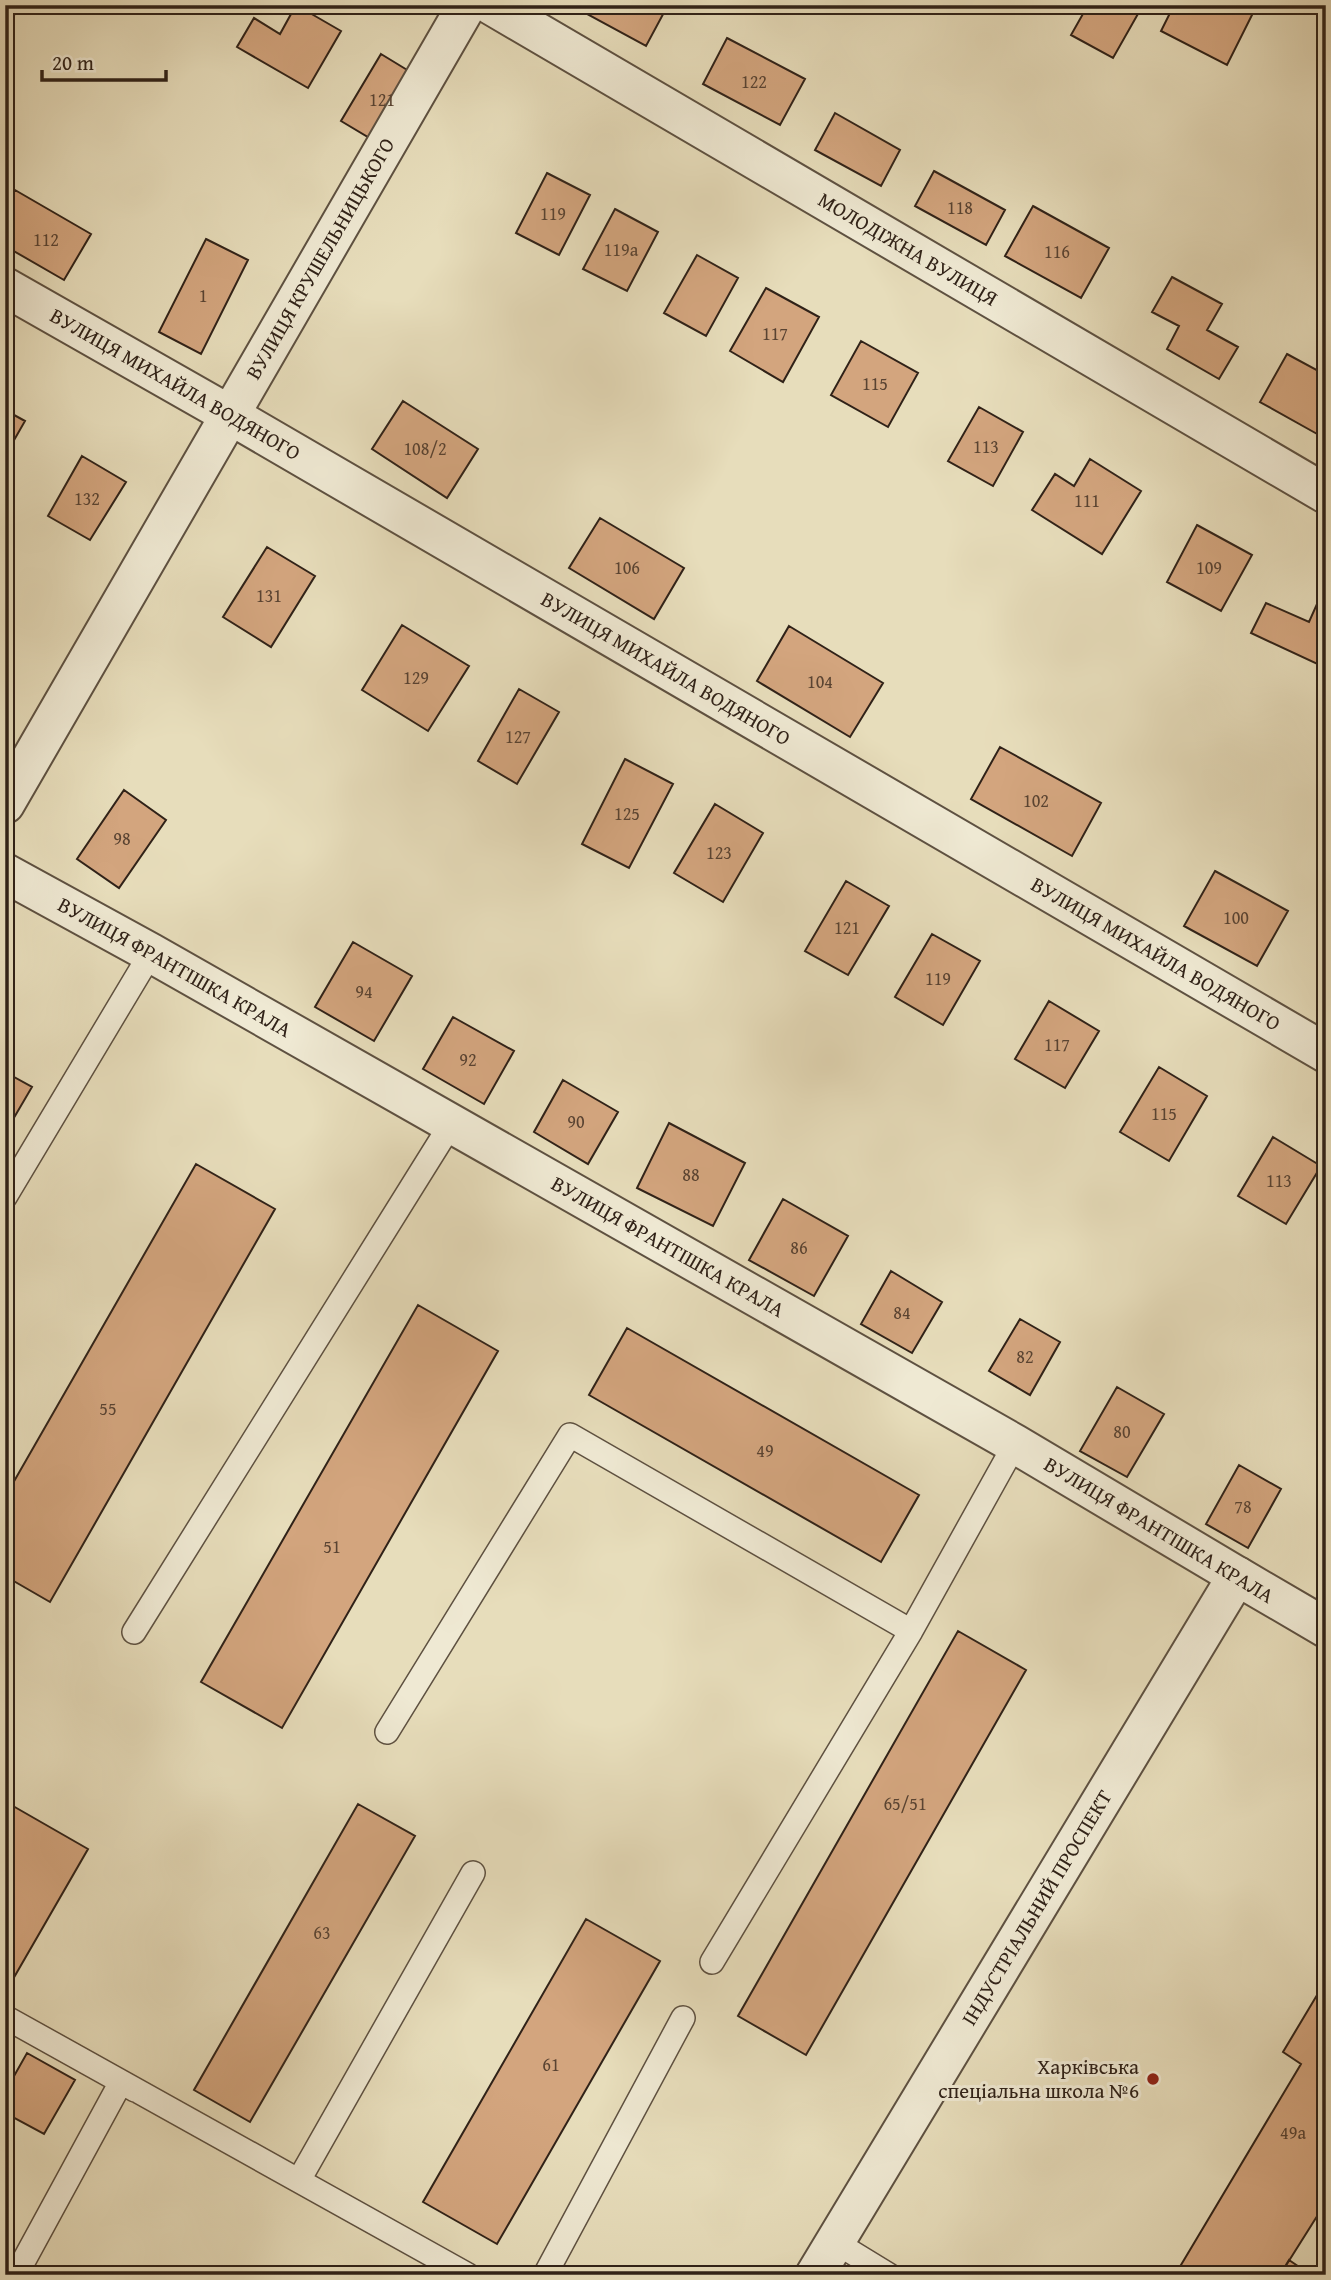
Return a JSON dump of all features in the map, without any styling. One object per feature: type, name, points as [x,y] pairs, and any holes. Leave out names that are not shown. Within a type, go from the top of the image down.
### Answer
[{"type":"street","name":"ВУЛИЦЯ КРУШЕЛЬНИЦЬКОГО","points":[[5,804],[467,5]]},
{"type":"street","name":"МОЛОДІЖНА ВУЛИЦЯ","points":[[491,5],[1326,494]]},
{"type":"street","name":"ВУЛИЦЯ МИХАЙЛА ВОДЯНОГО","points":[[5,287],[230,415],[1326,1053]]},
{"type":"street","name":"ВУЛИЦЯ ФРАНТІШКА КРАЛА","points":[[5,873],[151,953],[1015,1444],[1326,1628]]},
{"type":"street","name":"ІНДУСТРІАЛЬНИЙ ПРОСПЕКТ","points":[[815,2275],[1237,1576]]},
{"type":"lane","points":[[5,1198],[151,953]]},
{"type":"lane","points":[[134,1632],[451,1124]]},
{"type":"lane","points":[[387,1732],[570,1435],[911,1631]]},
{"type":"lane","points":[[712,1962],[911,1631],[1015,1444]]},
{"type":"lane","points":[[299,2180],[473,1873]]},
{"type":"lane","points":[[5,2017],[468,2275]]},
{"type":"lane","points":[[545,2275],[682,2018]]},
{"type":"lane","points":[[16,2275],[121,2082]]},
{"type":"lane","points":[[835,2242],[889,2275]]},
{"type":"building","points":[[5,5],[20,5],[9,24],[5,22]]},
{"type":"building","points":[[296,5],[341,31],[308,88],[237,47],[254,18],[280,34]]},
{"type":"building","points":[[574,5],[668,5],[646,46]]},
{"type":"building","points":[[1088,5],[1143,5],[1113,58],[1071,35]]},
{"type":"building","points":[[1174,5],[1257,5],[1227,65],[1161,31]]},
{"type":"building","points":[[727,38],[805,79],[780,125],[703,84]]},
{"type":"building","points":[[381,54],[422,79],[383,146],[341,121]]},
{"type":"building","points":[[835,113],[900,150],[881,186],[815,150]]},
{"type":"building","points":[[934,171],[1005,210],[986,245],[915,206]]},
{"type":"building","points":[[547,173],[590,195],[559,255],[516,233]]},
{"type":"building","points":[[15,190],[91,234],[64,280],[5,246],[5,207]]},
{"type":"building","points":[[1033,206],[1109,248],[1081,298],[1005,256]]},
{"type":"building","points":[[615,209],[658,232],[627,291],[583,269]]},
{"type":"building","points":[[206,239],[248,260],[201,354],[159,332]]},
{"type":"building","points":[[697,255],[738,278],[706,336],[664,313]]},
{"type":"building","points":[[1172,277],[1222,304],[1207,330],[1238,347],[1219,379],[1167,349],[1179,326],[1152,312]]},
{"type":"building","points":[[766,288],[819,317],[783,382],[730,351]]},
{"type":"building","points":[[861,341],[918,373],[888,427],[831,395]]},
{"type":"building","points":[[1287,354],[1326,375],[1326,423],[1319,435],[1260,402]]},
{"type":"building","points":[[403,401],[478,449],[447,498],[372,449]]},
{"type":"building","points":[[979,407],[1023,432],[993,486],[948,461]]},
{"type":"building","points":[[5,410],[25,421],[5,456]]},
{"type":"building","points":[[82,456],[126,482],[90,540],[48,516]]},
{"type":"building","points":[[1090,459],[1141,491],[1102,554],[1032,510],[1055,474],[1074,486]]},
{"type":"building","points":[[600,518],[684,568],[654,619],[569,568]]},
{"type":"building","points":[[1197,525],[1252,555],[1221,611],[1167,582]]},
{"type":"building","points":[[267,547],[315,576],[271,647],[223,617]]},
{"type":"building","points":[[1321,595],[1326,597],[1326,668],[1251,633],[1266,603],[1309,622]]},
{"type":"building","points":[[402,625],[469,666],[428,731],[362,690]]},
{"type":"building","points":[[789,626],[883,683],[850,737],[757,681]]},
{"type":"building","points":[[519,689],[559,712],[517,784],[478,761]]},
{"type":"building","points":[[1000,747],[1101,803],[1072,856],[971,799]]},
{"type":"building","points":[[625,759],[673,784],[629,868],[582,844]]},
{"type":"building","points":[[124,790],[166,820],[119,888],[77,859]]},
{"type":"building","points":[[715,804],[763,833],[723,902],[674,873]]},
{"type":"building","points":[[1215,871],[1288,911],[1257,966],[1184,926]]},
{"type":"building","points":[[846,881],[889,906],[848,975],[805,951]]},
{"type":"building","points":[[932,934],[980,961],[943,1025],[895,997]]},
{"type":"building","points":[[353,942],[412,976],[374,1041],[315,1007]]},
{"type":"building","points":[[1049,1001],[1099,1031],[1065,1088],[1015,1059]]},
{"type":"building","points":[[453,1017],[514,1051],[484,1104],[423,1069]]},
{"type":"building","points":[[1159,1067],[1207,1096],[1169,1161],[1120,1132]]},
{"type":"building","points":[[5,1072],[32,1087],[5,1133]]},
{"type":"building","points":[[563,1080],[618,1112],[588,1164],[534,1132]]},
{"type":"building","points":[[669,1123],[745,1163],[713,1226],[637,1188]]},
{"type":"building","points":[[1273,1137],[1321,1166],[1286,1224],[1238,1196]]},
{"type":"building","points":[[196,1164],[275,1209],[50,1602],[5,1576],[5,1497]]},
{"type":"building","points":[[783,1199],[848,1236],[814,1296],[749,1260]]},
{"type":"building","points":[[891,1271],[942,1302],[912,1353],[861,1324]]},
{"type":"building","points":[[418,1305],[498,1351],[282,1728],[201,1682]]},
{"type":"building","points":[[1020,1319],[1060,1342],[1030,1395],[989,1371]]},
{"type":"building","points":[[627,1328],[919,1495],[881,1562],[589,1395]]},
{"type":"building","points":[[1117,1387],[1164,1414],[1127,1477],[1080,1451]]},
{"type":"building","points":[[1239,1465],[1281,1489],[1248,1548],[1206,1524]]},
{"type":"building","points":[[958,1631],[1026,1670],[806,2055],[738,2016]]},
{"type":"building","points":[[358,1804],[415,1836],[250,2122],[194,2090]]},
{"type":"building","points":[[13,1806],[88,1849],[5,1993],[5,1819]]},
{"type":"building","points":[[586,1919],[660,1961],[497,2244],[423,2202]]},
{"type":"building","points":[[1326,1980],[1326,2202],[1280,2275],[1175,2275],[1301,2064],[1283,2052]]},
{"type":"building","points":[[27,2053],[75,2080],[44,2134],[5,2113],[5,2092]]},
{"type":"building","points":[[1289,2260],[1311,2275],[1280,2275]]},
{"type":"place","name":"Харківська спеціальна школа №6","points":[[1153,2079]]}]
